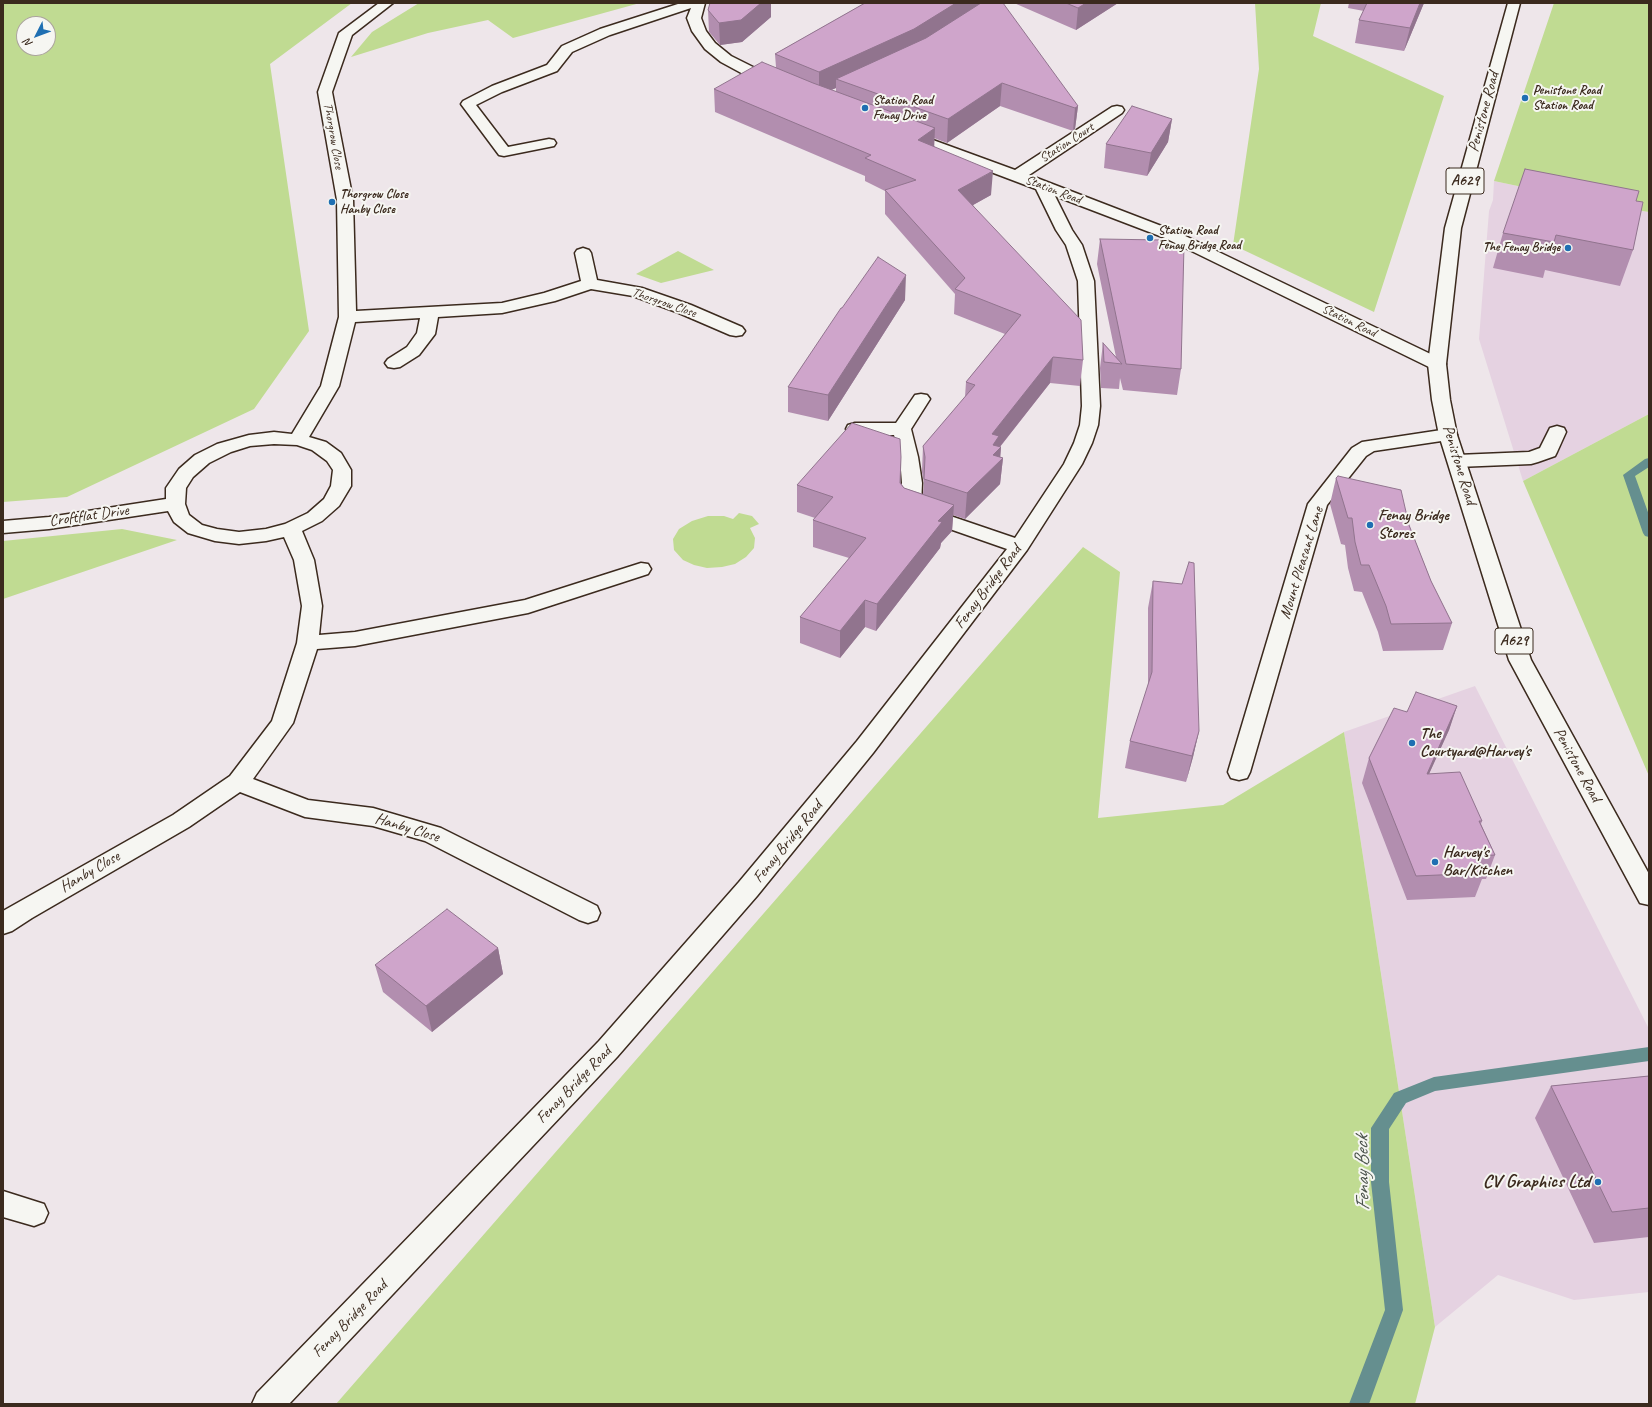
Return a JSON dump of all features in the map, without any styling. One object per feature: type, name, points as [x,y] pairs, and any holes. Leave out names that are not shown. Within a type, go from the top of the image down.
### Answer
[{"type":"main road","name":"Thorgrow Close","points":[[298,440],[330,386],[348,317],[345,200],[325,92],[346,33],[387,3]]},
{"type":"main road","points":[[549,143],[504,152],[468,104],[498,89],[552,68],[567,49],[573,46],[605,32],[694,3]]},
{"type":"main road","points":[[699,3],[694,18],[699,31],[710,46],[726,59],[750,72],[788,89]]},
{"type":"main road","name":"Penistone Road","points":[[1514,3],[1453,228],[1437,364],[1441,400],[1448,435],[1520,660],[1649,896]]},
{"type":"main road","name":"Station Court","points":[[1017,176],[1117,110]]},
{"type":"main road","name":"Station Road","points":[[890,129],[1042,185],[1170,235],[1437,364]]},
{"type":"main road","name":"Fenay Bridge Road","points":[[268,1404],[608,1049],[748,889],[865,747],[1020,546],[1073,464],[1083,444],[1089,425],[1091,406],[1086,281],[1074,245],[1064,230],[1042,185]]},
{"type":"main road","points":[[583,253],[590,284]]},
{"type":"main road","name":"Thorgrow Close","points":[[348,317],[502,308],[549,297],[590,284],[636,292],[685,309],[736,331]]},
{"type":"main road","points":[[394,363],[413,351],[426,334],[430,312]]},
{"type":"main road","points":[[921,399],[902,429],[909,457],[912,483],[911,510],[1020,546]]},
{"type":"main road","points":[[855,429],[902,429]]},
{"type":"main road","points":[[1457,461],[1531,458],[1548,452],[1557,432]]},
{"type":"main road","name":"Mount Pleasant Lane","points":[[1239,772],[1318,504],[1359,452],[1369,446],[1448,435]]},
{"type":"main road","points":[[274,438],[298,440],[319,446],[334,457],[342,470],[341,486],[332,502],[315,517],[291,528],[266,536],[239,538],[215,535],[195,529],[181,518],[174,504],[176,488],[186,473],[202,459],[224,448],[249,441],[274,438]]},
{"type":"main road","name":"Croftflat Drive","points":[[3,527],[49,523],[174,504]]},
{"type":"main road","name":"Hanby Close","points":[[3,924],[23,911],[181,821],[238,782],[282,723],[308,643],[312,606],[304,560],[291,528]]},
{"type":"main road","points":[[308,643],[355,639],[528,606],[641,569]]},
{"type":"main road","name":"Hanby Close","points":[[238,782],[305,808],[373,817],[433,834],[588,913]]},
{"type":"main road","points":[[3,1204],[34,1213]]},
{"type":"shaded area","points":[[1494,181],[1622,208],[1649,212],[1649,414],[1523,481],[1479,339],[1489,211],[1493,200]]},
{"type":"shaded area","points":[[1475,686],[1649,1029],[1649,1292],[1574,1300],[1498,1275],[1435,1327],[1344,732]]},
{"type":"green space","points":[[3,3],[352,3],[270,64],[309,331],[254,409],[67,497],[3,502]]},
{"type":"green space","points":[[419,3],[640,3],[513,38],[488,20],[428,33],[351,57],[372,32]]},
{"type":"green space","points":[[1255,3],[1321,3],[1313,36],[1444,96],[1374,312],[1233,245],[1259,69]]},
{"type":"green space","points":[[1554,3],[1649,3],[1649,212],[1622,208],[1494,181]]},
{"type":"green space","points":[[678,251],[714,270],[661,283],[636,274]]},
{"type":"green space","points":[[1649,414],[1649,776],[1523,481]]},
{"type":"green space","points":[[739,513],[752,516],[759,524],[750,528],[755,538],[754,548],[746,557],[735,564],[707,568],[694,565],[683,560],[674,550],[673,539],[679,529],[692,521],[708,516],[724,516],[733,519]]},
{"type":"green space","points":[[122,529],[177,540],[3,599],[3,541]]},
{"type":"green space","points":[[1083,547],[1120,572],[1098,818],[1223,805],[1344,732],[1435,1327],[1415,1404],[336,1404]]},
{"type":"building","points":[[710,3],[761,3],[741,20],[719,23],[708,10]]},
{"type":"building","points":[[865,3],[956,3],[914,29],[819,72],[775,54]]},
{"type":"building","points":[[981,3],[1003,3],[1078,106],[1075,108],[1002,83],[948,119],[836,79],[926,38]]},
{"type":"building","points":[[1066,3],[1086,3],[1078,8]]},
{"type":"building","points":[[1367,3],[1420,3],[1410,28],[1359,20]]},
{"type":"building","points":[[762,62],[813,83],[935,128],[918,140],[993,171],[958,190],[1081,320],[1083,360],[1053,357],[992,434],[999,436],[993,445],[1001,447],[993,455],[1003,458],[967,493],[924,479],[925,457],[923,446],[975,385],[966,382],[1021,315],[955,289],[965,278],[885,190],[916,180],[865,158],[871,155],[714,89]]},
{"type":"building","points":[[1132,106],[1172,119],[1151,153],[1106,144]]},
{"type":"building","points":[[1525,169],[1639,191],[1636,201],[1643,202],[1633,250],[1556,235],[1554,242],[1503,233]]},
{"type":"building","points":[[1100,239],[1162,240],[1163,245],[1184,245],[1181,369],[1126,364]]},
{"type":"building","points":[[878,257],[906,275],[828,395],[788,387],[841,308]]},
{"type":"building","points":[[1103,343],[1122,364],[1104,362]]},
{"type":"building","points":[[852,423],[900,439],[900,483],[904,488],[954,505],[938,521],[942,522],[877,604],[865,600],[840,631],[800,617],[866,538],[813,520],[833,497],[797,485]]},
{"type":"building","points":[[1338,476],[1401,490],[1409,525],[1431,581],[1452,623],[1391,624],[1386,606],[1369,565],[1361,565],[1355,542],[1352,518],[1348,518],[1336,478]]},
{"type":"building","points":[[1189,562],[1194,563],[1199,731],[1192,756],[1130,741],[1152,672],[1153,581],[1182,584]]},
{"type":"building","points":[[1416,692],[1457,706],[1427,774],[1460,772],[1482,821],[1479,821],[1495,855],[1477,856],[1484,873],[1416,876],[1369,758],[1394,708],[1407,712]]},
{"type":"building","points":[[447,909],[498,948],[426,1006],[375,965]]},
{"type":"building","points":[[1649,1076],[1649,1208],[1612,1212],[1551,1086]]},
{"type":"waterway","name":"Fenay Beck","points":[[1649,462],[1629,475],[1649,533]]},
{"type":"waterway","name":"Fenay Beck","points":[[1359,1404],[1394,1310],[1380,1182],[1380,1128],[1400,1098],[1434,1084],[1649,1054]]},
{"type":"place","name":"Penistone Road Station Road","points":[[1525,98]]},
{"type":"place","name":"Station Road Fenay Drive","points":[[865,108]]},
{"type":"place","name":"Thorgrow Close Hanby Close","points":[[332,202]]},
{"type":"place","name":"Station Road Fenay Bridge Road","points":[[1150,238]]},
{"type":"place","name":"The Fenay Bridge","points":[[1568,248]]},
{"type":"place","name":"Fenay Bridge Stores","points":[[1370,525]]},
{"type":"place","name":"The Courtyard@Harvey's","points":[[1412,743]]},
{"type":"place","name":"Harvey's Bar/Kitchen","points":[[1435,862]]},
{"type":"place","name":"CV Graphics Ltd","points":[[1598,1182]]}]
